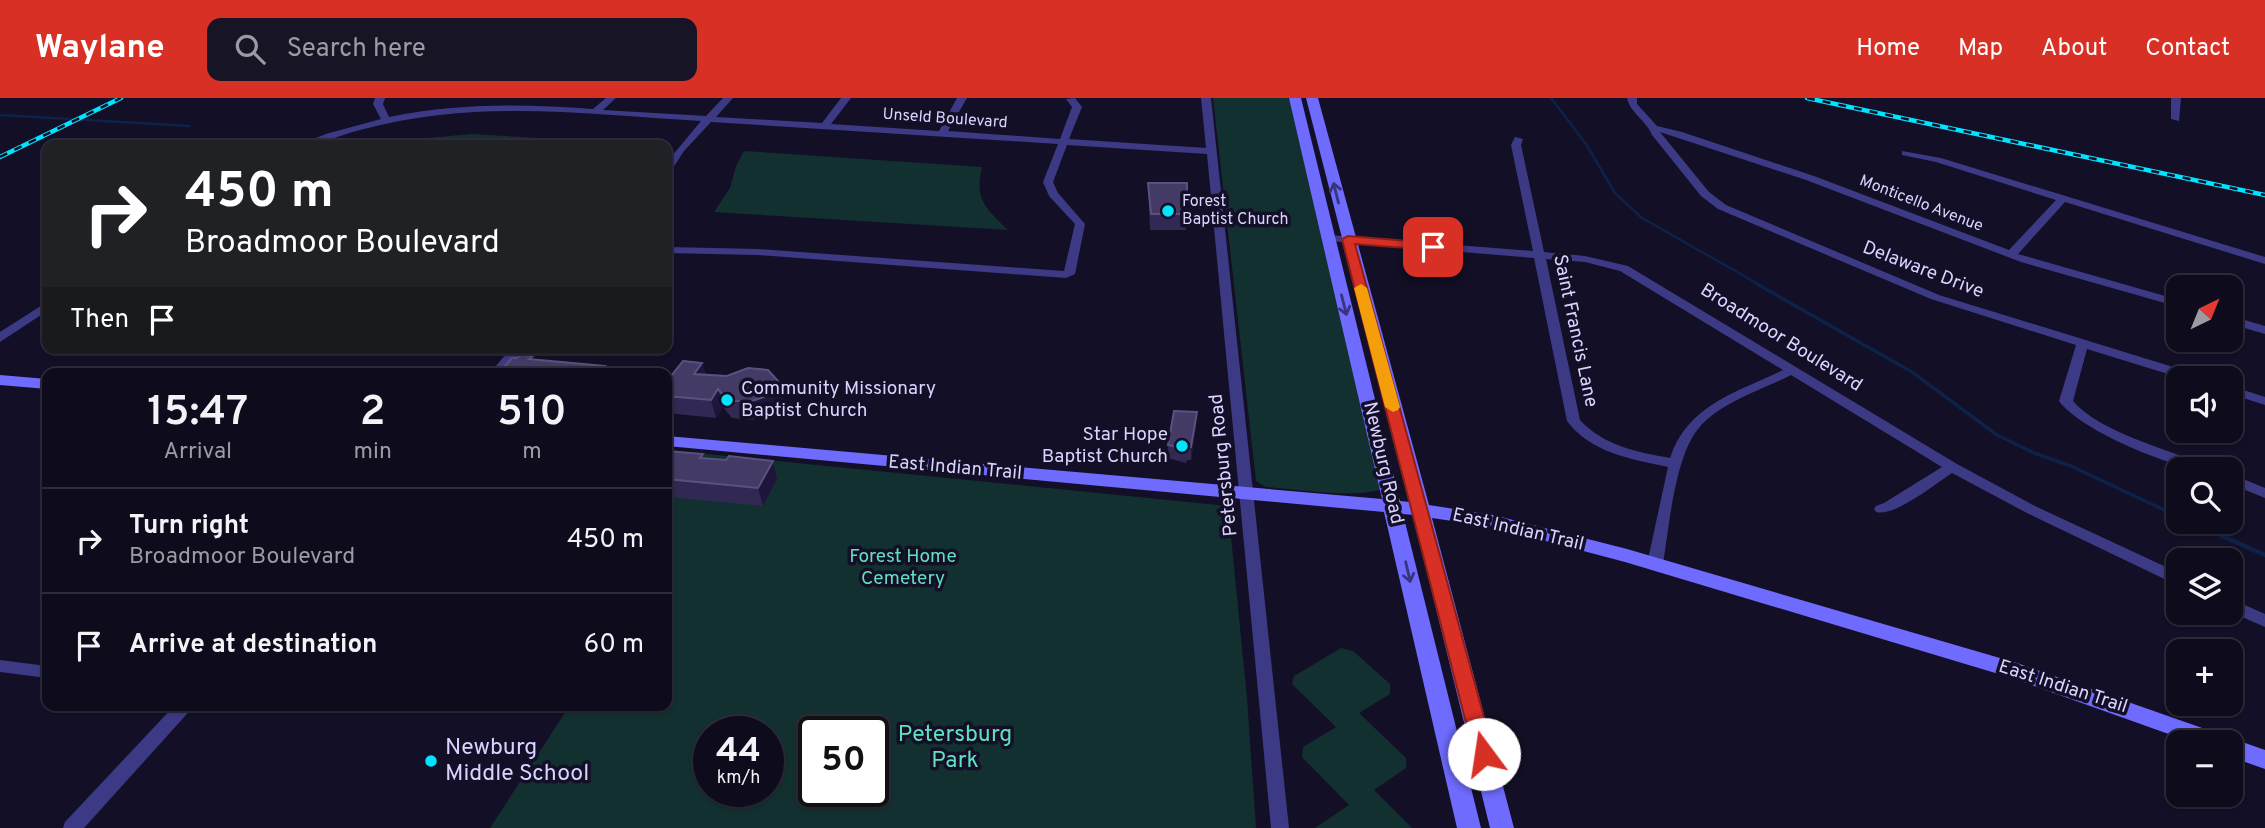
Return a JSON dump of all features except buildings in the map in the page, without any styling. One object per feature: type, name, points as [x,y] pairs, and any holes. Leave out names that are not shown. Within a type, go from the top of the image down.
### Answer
[{"type":"main road","name":"Newburg Road","points":[[1295,98],[1421,509],[1502,828]]},
{"type":"main road","name":"Newburg Road","points":[[1312,98],[1393,506],[1469,828]]},
{"type":"main road","points":[[0,380],[42,384]]},
{"type":"main road","name":"East Indian Trail","points":[[672,442],[1393,506],[1493,522],[1655,564],[2029,675],[2183,730]]},
{"type":"main road","points":[[2243,752],[2265,760]]},
{"type":"street","points":[[380,98],[378,104],[386,120]]},
{"type":"street","points":[[485,107],[496,98]]},
{"type":"street","points":[[595,112],[611,98]]},
{"type":"street","points":[[672,162],[728,98]]},
{"type":"street","points":[[824,127],[846,98]]},
{"type":"street","points":[[942,134],[962,98]]},
{"type":"street","name":"Petersburg Road","points":[[1206,98],[1280,828]]},
{"type":"street","name":"Delaware Drive","points":[[1632,98],[1630,100],[1633,105],[1705,194],[1722,207],[1897,282],[2166,370]]},
{"type":"street","points":[[2176,98],[2176,119]]},
{"type":"street","points":[[672,250],[758,252],[1069,274],[1080,224],[1073,213],[1050,191],[1048,182],[1077,107],[1071,99]]},
{"type":"street","name":"Unseld Boulevard","points":[[320,140],[386,120],[485,107],[1212,151]]},
{"type":"street","name":"Monticello Avenue","points":[[1654,128],[1810,178],[2011,255],[2166,300]]},
{"type":"street","name":"Saint Francis Lane","points":[[1518,139],[1516,145],[1574,421],[1584,432],[1606,445],[1676,464]]},
{"type":"street","points":[[1668,147],[1698,141]]},
{"type":"street","points":[[1905,153],[1923,155],[2265,261]]},
{"type":"street","points":[[2011,255],[2063,198]]},
{"type":"street","name":"Broadmoor Boulevard","points":[[1339,239],[1586,259],[1624,268],[1952,467],[2032,510],[2166,574]]},
{"type":"street","points":[[0,338],[42,309]]},
{"type":"street","points":[[2244,324],[2265,330]]},
{"type":"street","points":[[2082,344],[2066,401],[2073,411],[2090,423],[2175,457]]},
{"type":"street","points":[[500,368],[513,354]]},
{"type":"street","points":[[1655,564],[1676,464],[1685,437],[1701,419],[1794,369]]},
{"type":"street","points":[[2243,394],[2265,401]]},
{"type":"street","points":[[1881,509],[1889,507],[1952,467]]},
{"type":"street","points":[[2243,484],[2265,493]]},
{"type":"street","points":[[2243,611],[2265,621]]},
{"type":"street","points":[[0,666],[42,671]]},
{"type":"street","points":[[72,828],[180,711]]},
{"type":"green space","points":[[1213,98],[1288,98],[1292,102],[1380,490],[1324,493],[1266,487],[1256,481]]},
{"type":"green space","points":[[472,134],[569,140],[416,140]]},
{"type":"green space","points":[[744,151],[982,167],[981,196],[988,209],[1008,230],[714,212],[730,188],[736,166]]},
{"type":"green space","points":[[672,450],[1228,506],[1247,698],[1256,828],[490,828],[566,711],[672,711]]},
{"type":"green space","points":[[1341,648],[1353,651],[1390,684],[1390,694],[1359,713],[1406,758],[1406,768],[1374,790],[1412,828],[1315,828],[1349,805],[1302,757],[1303,747],[1336,727],[1292,684],[1294,676]]},
{"type":"waterway","points":[[1551,98],[1586,144],[1615,193],[1642,218],[1760,285]]},
{"type":"waterway","points":[[0,115],[190,126]]},
{"type":"waterway","points":[[1757,284],[1912,372],[1997,435],[2166,511]]},
{"type":"waterway","points":[[2217,534],[2265,555]]},
{"type":"railway","points":[[0,157],[121,98]]},
{"type":"railway","points":[[1807,98],[2265,195]]},
{"type":"slow traffic","points":[[1361,288],[1393,407]]},
{"type":"place","name":"Forest Baptist Church","points":[[1168,211]]},
{"type":"place","name":"Community Missionary Baptist Church","points":[[727,400]]},
{"type":"place","name":"Star Hope Baptist Church","points":[[1182,446]]},
{"type":"place","name":"Newburg Middle School","points":[[431,761]]},
{"type":"route","points":[[1433,247],[1348,239],[1484,754]]},
{"type":"park label","name":"Forest Home Cemetery","points":[[903,568]]},
{"type":"park label","name":"Petersburg Park","points":[[955,748]]}]
